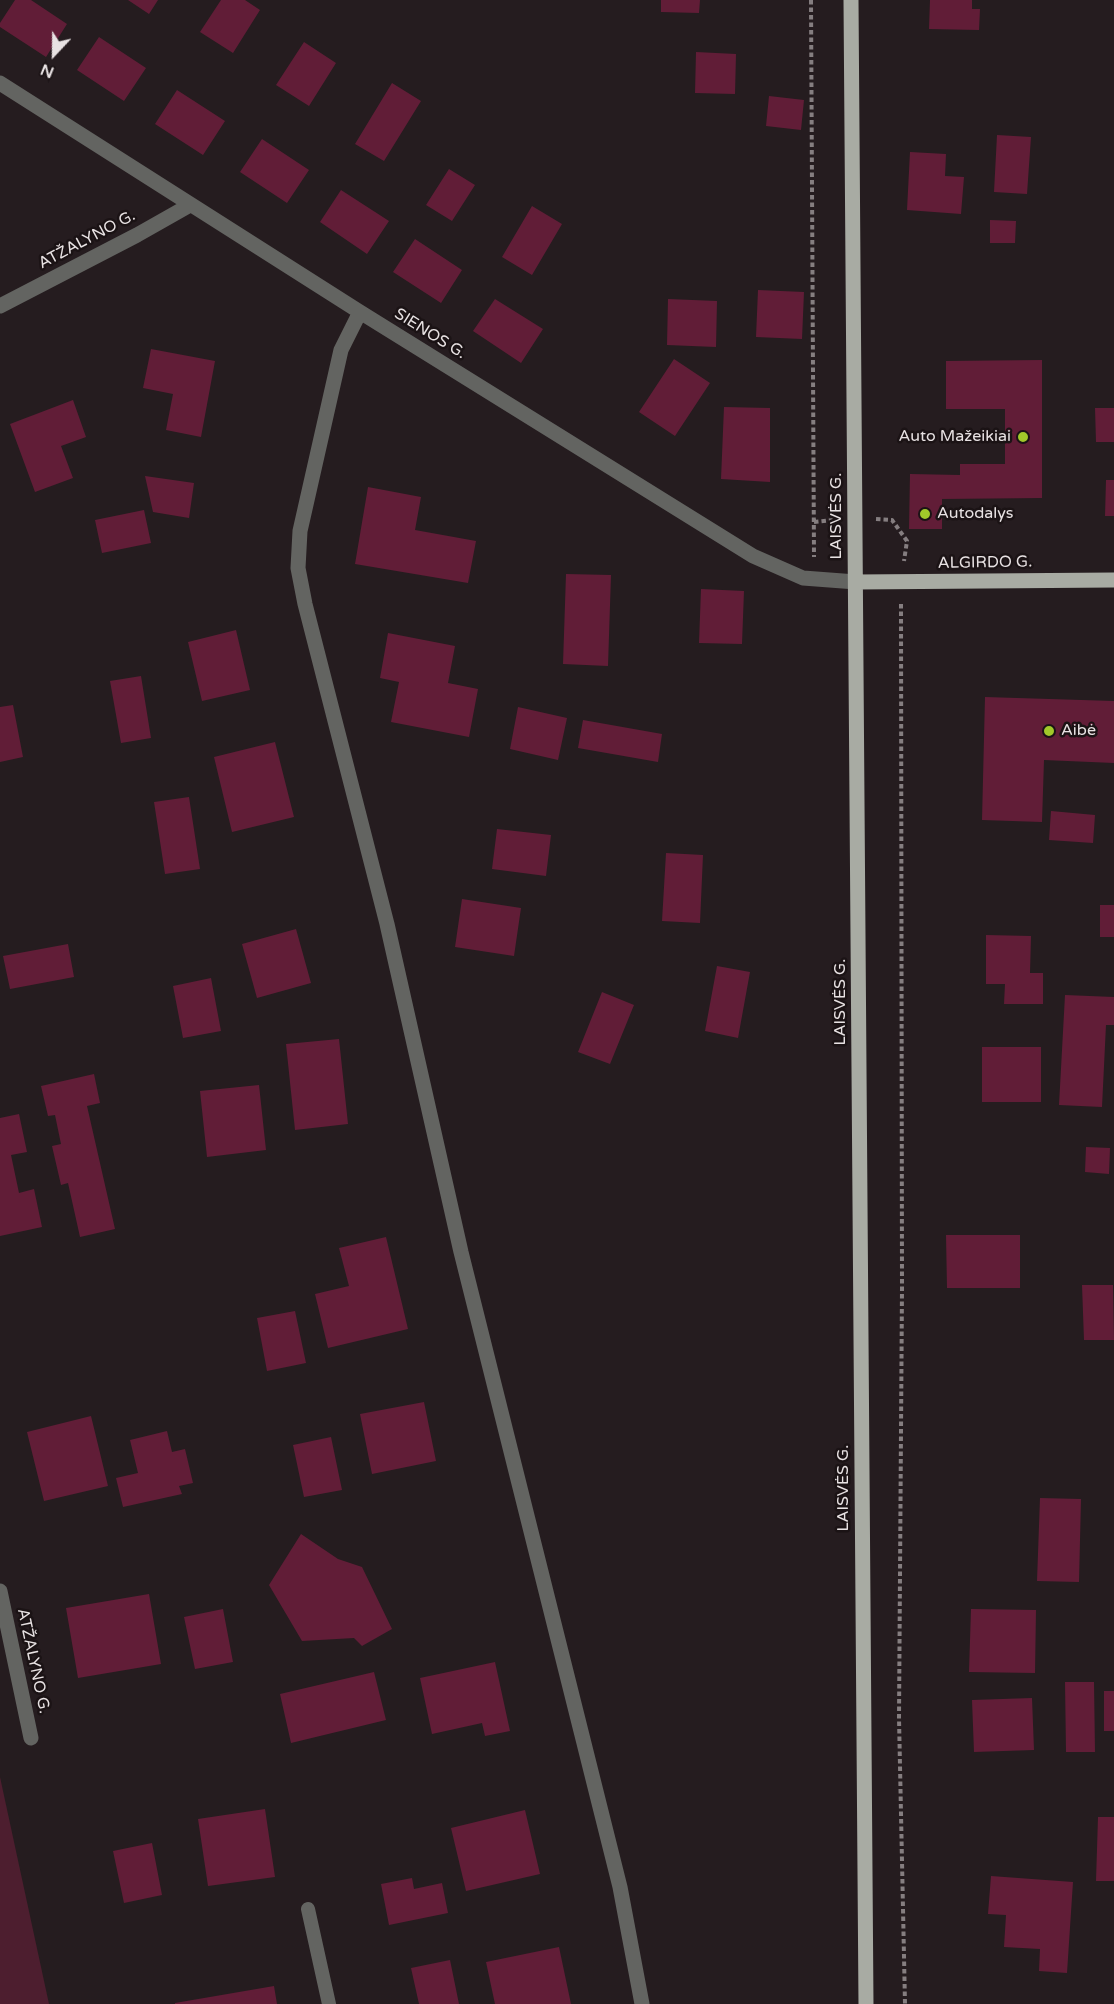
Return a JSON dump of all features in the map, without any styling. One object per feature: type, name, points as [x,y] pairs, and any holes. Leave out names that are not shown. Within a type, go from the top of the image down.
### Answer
[{"type":"main road","name":"LAISVĖS G.","points":[[851,0],[866,2004]]},
{"type":"main road","name":"ALGIRDO G.","points":[[856,582],[1114,580]]},
{"type":"street","name":"SIENOS G.","points":[[0,83],[360,312],[753,556],[802,578],[856,582]]},
{"type":"street","name":"ATŽALYNO G.","points":[[0,306],[190,205]]},
{"type":"street","points":[[360,312],[341,350],[300,531],[298,568],[304,604],[387,924],[461,1252],[620,1887],[642,2004]]},
{"type":"street","name":"ATŽALYNO G.","points":[[0,1591],[31,1738]]},
{"type":"lane","points":[[309,1909],[329,2004]]},
{"type":"path","points":[[811,0],[814,579]]},
{"type":"path","points":[[901,582],[902,1252],[899,1718],[904,2004]]},
{"type":"shaded area","points":[[0,1777],[49,2004],[0,2004]]},
{"type":"building","points":[[15,0],[31,0],[67,24],[46,57],[0,27],[0,23]]},
{"type":"building","points":[[128,0],[158,0],[149,14]]},
{"type":"building","points":[[221,0],[245,0],[260,10],[233,53],[200,32]]},
{"type":"building","points":[[661,0],[700,0],[699,13],[661,12]]},
{"type":"building","points":[[930,0],[972,0],[972,9],[980,9],[979,30],[929,29]]},
{"type":"building","points":[[99,37],[146,68],[124,101],[77,70]]},
{"type":"building","points":[[304,42],[336,63],[309,106],[276,85]]},
{"type":"building","points":[[696,52],[736,54],[735,94],[695,93]]},
{"type":"building","points":[[392,83],[421,101],[384,161],[355,144]]},
{"type":"building","points":[[177,90],[225,121],[203,155],[155,124]]},
{"type":"building","points":[[769,96],[804,100],[801,130],[766,126]]},
{"type":"building","points":[[997,135],[1031,137],[1027,194],[994,192]]},
{"type":"building","points":[[262,139],[309,170],[287,203],[240,172]]},
{"type":"building","points":[[910,152],[946,154],[945,176],[964,177],[961,214],[907,210]]},
{"type":"building","points":[[449,169],[475,185],[452,221],[426,205]]},
{"type":"building","points":[[341,190],[389,221],[367,254],[320,222]]},
{"type":"building","points":[[532,206],[562,224],[532,275],[502,257]]},
{"type":"building","points":[[990,220],[1016,221],[1015,243],[990,243]]},
{"type":"building","points":[[415,239],[462,270],[441,303],[393,272]]},
{"type":"building","points":[[758,290],[804,292],[802,339],[756,337]]},
{"type":"building","points":[[495,299],[543,329],[521,363],[473,331]]},
{"type":"building","points":[[668,299],[717,301],[716,347],[667,345]]},
{"type":"building","points":[[151,349],[215,361],[201,437],[166,430],[173,394],[143,388]]},
{"type":"building","points":[[674,359],[710,383],[675,436],[639,412]]},
{"type":"building","name":"Auto Mažeikiai","points":[[1042,360],[1042,498],[942,499],[942,529],[909,529],[910,474],[960,475],[960,464],[1005,464],[1005,409],[946,409],[946,361]]},
{"type":"building","points":[[73,400],[86,437],[61,446],[73,478],[35,492],[10,424]]},
{"type":"building","points":[[724,407],[770,408],[770,482],[721,479]]},
{"type":"building","points":[[1095,408],[1114,408],[1114,442],[1096,442]]},
{"type":"building","points":[[145,476],[194,483],[189,518],[153,512]]},
{"type":"building","points":[[1106,480],[1114,480],[1114,516],[1105,516]]},
{"type":"building","points":[[368,487],[421,497],[415,530],[476,541],[468,583],[355,564]]},
{"type":"building","points":[[144,510],[151,543],[102,553],[95,520]]},
{"type":"building","points":[[566,574],[611,575],[608,666],[563,664]]},
{"type":"building","points":[[701,589],[744,591],[742,644],[699,643]]},
{"type":"building","points":[[236,630],[250,690],[202,701],[188,642]]},
{"type":"building","points":[[388,633],[455,646],[448,683],[478,689],[469,737],[391,722],[399,682],[380,678]]},
{"type":"building","points":[[141,676],[151,738],[121,743],[110,681]]},
{"type":"building","name":"Aibė","points":[[985,697],[1114,701],[1114,763],[1044,760],[1042,822],[982,820]]},
{"type":"building","points":[[13,705],[23,757],[0,762],[0,707]]},
{"type":"building","points":[[518,707],[567,718],[558,760],[510,749]]},
{"type":"building","points":[[583,720],[662,734],[658,762],[578,748]]},
{"type":"building","points":[[275,742],[294,817],[232,832],[214,757]]},
{"type":"building","points":[[189,797],[200,869],[165,874],[154,802]]},
{"type":"building","points":[[1051,811],[1095,815],[1093,843],[1049,840]]},
{"type":"building","points":[[497,829],[551,835],[546,876],[492,869]]},
{"type":"building","points":[[666,853],[703,855],[700,923],[662,921]]},
{"type":"building","points":[[462,899],[521,908],[514,956],[455,947]]},
{"type":"building","points":[[1100,905],[1114,905],[1114,937],[1100,937]]},
{"type":"building","points":[[296,929],[311,983],[257,998],[242,944]]},
{"type":"building","points":[[986,935],[1031,936],[1030,973],[1043,973],[1043,1004],[1004,1004],[1005,984],[986,984]]},
{"type":"building","points":[[68,944],[74,977],[10,989],[3,956]]},
{"type":"building","points":[[717,966],[750,972],[738,1038],[705,1031]]},
{"type":"building","points":[[211,978],[221,1031],[183,1038],[173,986]]},
{"type":"building","points":[[602,992],[634,1005],[610,1064],[578,1052]]},
{"type":"building","points":[[1065,995],[1114,997],[1114,1025],[1106,1025],[1102,1107],[1059,1105]]},
{"type":"building","points":[[339,1039],[348,1124],[295,1130],[286,1044]]},
{"type":"building","points":[[982,1047],[1041,1047],[1041,1102],[982,1102]]},
{"type":"building","points":[[94,1074],[100,1103],[87,1106],[115,1229],[80,1237],[68,1183],[61,1185],[52,1146],[61,1144],[55,1115],[48,1116],[41,1086]]},
{"type":"building","points":[[259,1085],[266,1150],[207,1157],[200,1091]]},
{"type":"building","points":[[19,1114],[27,1152],[11,1155],[19,1193],[34,1189],[42,1227],[0,1236],[0,1118]]},
{"type":"building","points":[[1086,1147],[1110,1148],[1109,1174],[1085,1172]]},
{"type":"building","points":[[946,1235],[1020,1235],[1020,1288],[947,1288]]},
{"type":"building","points":[[386,1237],[408,1329],[328,1348],[315,1294],[349,1286],[339,1248]]},
{"type":"building","points":[[1082,1285],[1113,1285],[1114,1340],[1084,1340]]},
{"type":"building","points":[[295,1311],[306,1363],[267,1371],[257,1318]]},
{"type":"building","points":[[424,1402],[436,1461],[372,1474],[360,1414]]},
{"type":"building","points":[[91,1416],[108,1486],[44,1501],[27,1432]]},
{"type":"building","points":[[167,1431],[172,1452],[185,1449],[193,1483],[179,1486],[182,1494],[123,1507],[116,1478],[138,1473],[130,1440]]},
{"type":"building","points":[[331,1437],[342,1490],[304,1497],[293,1445]]},
{"type":"building","points":[[1040,1498],[1081,1499],[1079,1582],[1037,1581]]},
{"type":"building","points":[[301,1534],[338,1559],[362,1567],[392,1629],[362,1646],[354,1638],[302,1641],[269,1585]]},
{"type":"building","points":[[149,1594],[161,1664],[78,1678],[66,1608]]},
{"type":"building","points":[[223,1609],[233,1662],[195,1669],[184,1617]]},
{"type":"building","points":[[971,1609],[1036,1610],[1035,1673],[969,1672]]},
{"type":"building","points":[[495,1662],[510,1731],[485,1736],[482,1723],[432,1734],[420,1678]]},
{"type":"building","points":[[374,1672],[386,1720],[291,1743],[280,1694]]},
{"type":"building","points":[[1065,1682],[1094,1682],[1095,1752],[1066,1752]]},
{"type":"building","points":[[1104,1691],[1114,1691],[1114,1731],[1104,1731]]},
{"type":"building","points":[[1032,1698],[1034,1750],[974,1752],[972,1700]]},
{"type":"building","points":[[265,1809],[275,1877],[208,1886],[198,1819]]},
{"type":"building","points":[[525,1810],[540,1874],[466,1891],[451,1828]]},
{"type":"building","points":[[1098,1817],[1114,1817],[1114,1881],[1096,1881]]},
{"type":"building","points":[[152,1843],[162,1895],[124,1903],[113,1851]]},
{"type":"building","points":[[991,1876],[1073,1882],[1067,1973],[1039,1971],[1040,1949],[1004,1947],[1006,1915],[988,1914]]},
{"type":"building","points":[[412,1878],[414,1889],[442,1883],[448,1913],[389,1925],[381,1884]]},
{"type":"building","points":[[559,1947],[571,2004],[495,2004],[486,1962]]},
{"type":"building","points":[[450,1960],[459,2004],[419,2004],[411,1968]]},
{"type":"building","points":[[274,1986],[277,2004],[175,2004],[175,2003]]},
{"type":"place","name":"Auto Mažeikiai","points":[[1023,437]]},
{"type":"place","name":"Autodalys","points":[[925,514]]},
{"type":"place","name":"Aibė","points":[[1049,731]]}]
